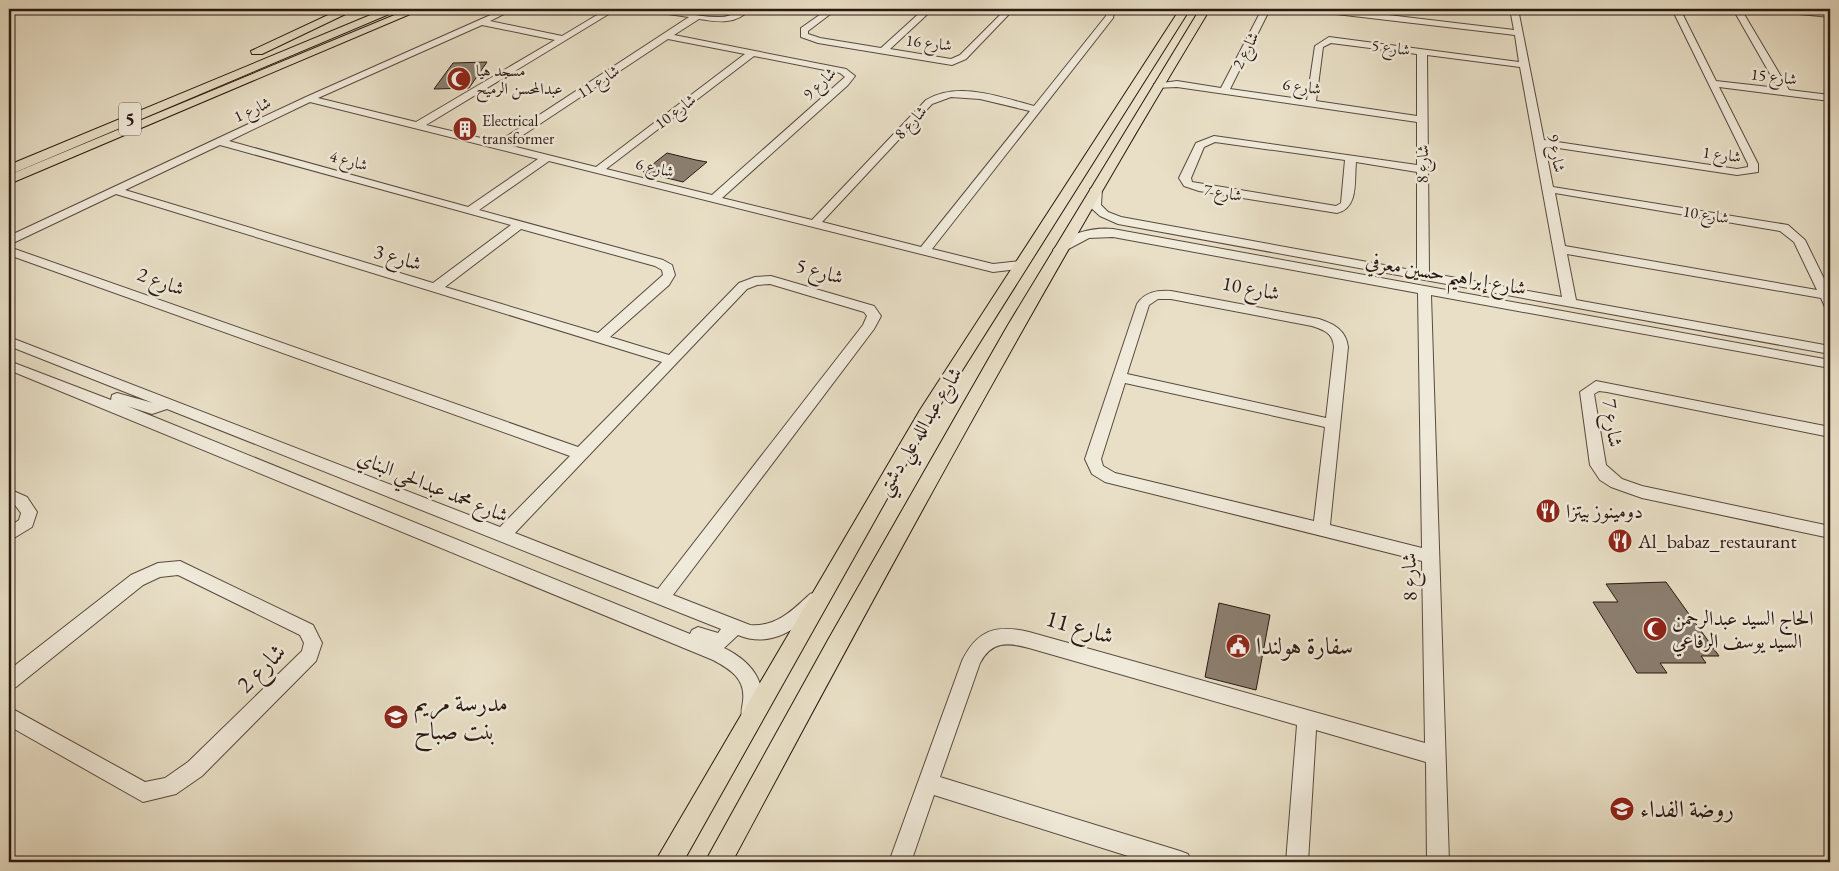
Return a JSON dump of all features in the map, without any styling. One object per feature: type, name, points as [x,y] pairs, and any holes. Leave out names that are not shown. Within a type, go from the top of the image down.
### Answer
[{"type":"highway","points":[[246,63],[350,9]]},
{"type":"highway","name":"5","points":[[9,155],[370,9]]},
{"type":"highway","name":"5","points":[[9,170],[246,63],[396,9]]},
{"type":"highway","points":[[246,63],[284,58],[416,9]]},
{"type":"highway","points":[[200,78],[225,66]]},
{"type":"main road","points":[[9,180],[416,9]]},
{"type":"main road","name":"شارع عبدالله علي دشتي","points":[[668,862],[829,582],[946,384],[1185,9]]},
{"type":"main road","name":"شارع عبدالله علي دشتي","points":[[718,862],[989,371],[1059,250],[1204,9]]},
{"type":"main road","points":[[989,371],[981,369],[975,364],[1005,308],[1010,283]]},
{"type":"main road","points":[[920,494],[919,475],[925,459],[970,386],[967,380],[958,378],[946,384]]},
{"type":"street","name":"شارع 1","points":[[9,240],[309,99],[510,9]]},
{"type":"street","points":[[419,125],[613,9]]},
{"type":"street","points":[[654,9],[723,20],[733,18],[746,9]]},
{"type":"street","name":"شارع 16","points":[[833,9],[804,30],[804,35],[814,39],[945,62],[956,61],[963,57],[1010,9]]},
{"type":"street","name":"شارع 16","points":[[882,51],[929,9]]},
{"type":"street","points":[[924,251],[1110,16],[1110,12],[1102,9]]},
{"type":"street","name":"شارع 2","points":[[1224,91],[1266,9]]},
{"type":"street","points":[[1319,9],[1518,33]]},
{"type":"street","name":"شارع 9","points":[[1514,9],[1523,65],[1570,303]]},
{"type":"street","name":"شارع 1","points":[[1538,142],[1737,172],[1752,171],[1754,169],[1753,164],[1676,9]]},
{"type":"street","points":[[1737,9],[1785,92]]},
{"type":"street","points":[[1780,9],[1830,15]]},
{"type":"street","name":"شارع 11","points":[[501,145],[696,16]]},
{"type":"street","points":[[480,22],[563,39]]},
{"type":"street","name":"شارع 9","points":[[666,36],[843,71],[849,74],[850,77],[714,198]]},
{"type":"street","name":"شارع 5","points":[[1311,104],[1319,46],[1323,42],[1340,40],[1523,65]]},
{"type":"street","name":"شارع 8","points":[[1422,52],[1422,169],[1429,556],[1438,862]]},
{"type":"street","name":"شارع 10","points":[[598,170],[752,53]]},
{"type":"street","name":"شارع 6","points":[[1160,81],[1422,120]]},
{"type":"street","name":"شارع 15","points":[[1713,83],[1830,98]]},
{"type":"street","name":"شارع 8","points":[[815,223],[929,102],[938,96],[961,93],[1035,109]]},
{"type":"street","name":"شارع 6","points":[[309,99],[992,268],[1021,265]]},
{"type":"street","name":"شارع 7","points":[[1351,158],[1347,203],[1343,208],[1337,210],[1198,188],[1188,184],[1185,178],[1200,145],[1214,139],[1351,158],[1422,169]]},
{"type":"street","name":"شارع 4","points":[[219,141],[659,263],[668,268],[670,273],[665,282],[602,338]]},
{"type":"street","points":[[471,210],[548,157]]},
{"type":"street","name":"شارع إبراهيم حسين معرفي","points":[[1096,189],[1094,202],[1097,209],[1118,220],[1424,284],[1830,364]]},
{"type":"street","name":"شارع 10","points":[[1548,189],[1784,228],[1799,240],[1828,299]]},
{"type":"street","name":"شارع 3","points":[[114,190],[671,360]]},
{"type":"street","points":[[1113,234],[1092,224],[1099,220],[1118,220]]},
{"type":"street","points":[[436,288],[520,224]]},
{"type":"street","name":"شارع إبراهيم حسين معرفي","points":[[1059,250],[1067,243],[1085,235],[1096,232],[1113,234],[1424,284],[1570,303],[1830,350]]},
{"type":"street","name":"شارع 10","points":[[1559,249],[1828,299]]},
{"type":"street","name":"شارع 2","points":[[9,251],[581,454]]},
{"type":"street","name":"شارع 6","points":[[992,268],[1010,283]]},
{"type":"street","name":"شارع 5","points":[[502,536],[735,291],[755,281],[779,282],[862,305],[874,313],[869,326],[661,598]]},
{"type":"street","name":"شارع 10","points":[[1321,529],[1340,336],[1334,329],[1314,322],[1171,295],[1154,295],[1143,304],[1093,459],[1094,466],[1099,472],[1115,479],[1429,556]]},
{"type":"street","name":"شارع محمد عبدالحي البناي","points":[[9,341],[727,624],[756,633],[768,633],[780,629],[806,609],[829,582]]},
{"type":"street","points":[[9,366],[162,426],[719,654],[735,663],[749,677],[754,692],[742,733]]},
{"type":"street","points":[[1119,377],[1332,424]]},
{"type":"street","name":"شارع 7","points":[[1830,432],[1607,387],[1596,386],[1587,392],[1598,465],[1603,474],[1615,482],[1642,492],[1830,532]]},
{"type":"street","points":[[67,388],[95,390],[152,409],[168,403]]},
{"type":"street","points":[[162,426],[172,419],[181,417],[267,451],[308,459]]},
{"type":"street","points":[[9,495],[21,501],[29,512],[26,523],[9,535]]},
{"type":"street","name":"شارع 2","points":[[9,682],[137,580],[158,570],[180,568],[307,630],[313,643],[310,655],[297,669],[195,769],[169,787],[143,792],[9,716]]},
{"type":"street","points":[[541,581],[584,590],[712,640],[721,641],[729,636],[731,629],[727,624]]},
{"type":"street","name":"شارع 11","points":[[900,862],[977,650],[988,640],[1001,636],[1024,638],[1307,721],[1434,755]]},
{"type":"street","points":[[1297,862],[1307,721]]},
{"type":"street","points":[[928,783],[1180,862]]},
{"type":"building","name":"مسجد هيا عبدالمحسن الرميح","points":[[487,62],[469,88],[434,89],[453,63]]},
{"type":"building","points":[[667,153],[707,162],[683,182],[643,172]]},
{"type":"building","name":"الحاج السيد عبدالرحمن السيد يوسف الرفاعي","points":[[1666,582],[1719,656],[1701,656],[1706,663],[1660,663],[1667,673],[1637,673],[1593,602],[1618,602],[1606,584]]},
{"type":"building","name":"سفارة هولندا","points":[[1219,603],[1270,615],[1256,690],[1205,677]]},
{"type":"place","name":"مسجد هيا عبدالمحسن الرميح","points":[[459,79]]},
{"type":"place","name":"Electrical transformer","points":[[465,129]]},
{"type":"place","name":"دومينوز بيتزا","points":[[1548,511]]},
{"type":"place","name":"Al_babaz_restaurant","points":[[1620,541]]},
{"type":"place","name":"الحاج السيد عبدالرحمن السيد يوسف الرفاعي","points":[[1655,629]]},
{"type":"place","name":"سفارة هولندا","points":[[1238,646]]},
{"type":"place","name":"مدرسة مريم بنت صباح","points":[[396,717]]},
{"type":"place","name":"روضة الفداء","points":[[1622,809]]}]
